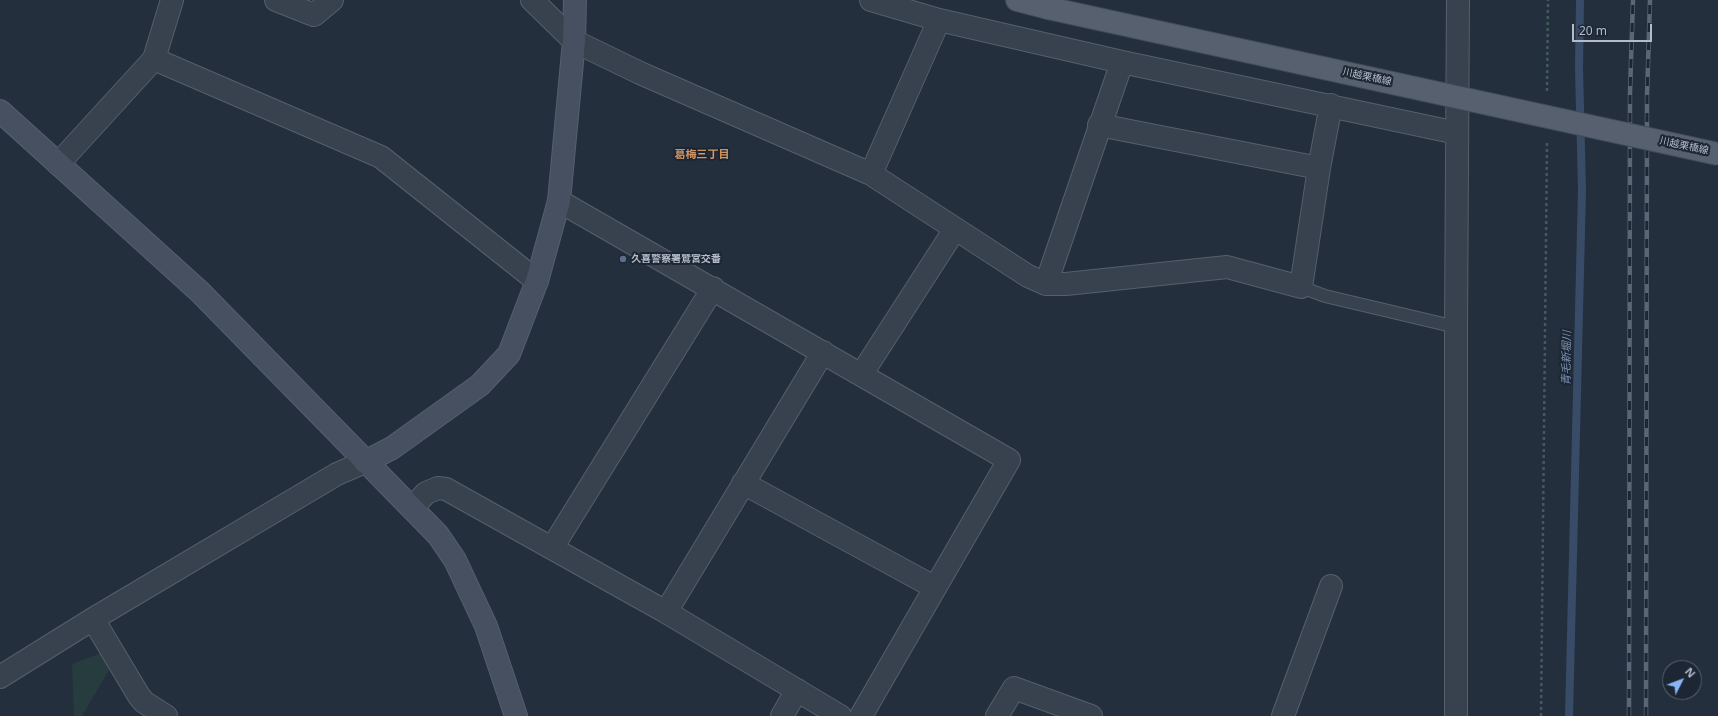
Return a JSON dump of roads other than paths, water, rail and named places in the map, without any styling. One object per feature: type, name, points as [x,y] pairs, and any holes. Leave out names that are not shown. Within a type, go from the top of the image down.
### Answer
[{"type":"main road","name":"川越栗橋線","points":[[1017,0],[1718,154]]},
{"type":"street","points":[[58,164],[154,59],[172,0]]},
{"type":"street","points":[[276,0],[314,15],[332,0]]},
{"type":"street","points":[[532,0],[574,40],[640,73],[871,174],[1028,276],[1046,284],[1066,284],[1227,267],[1301,287],[1319,168],[1331,105]]},
{"type":"street","points":[[0,678],[93,619],[337,474],[392,448],[480,385],[509,354],[537,281],[559,201],[574,40],[575,0]]},
{"type":"street","points":[[871,0],[939,20],[1122,62],[1331,105],[1457,133]]},
{"type":"street","points":[[1456,716],[1458,0]]},
{"type":"street","points":[[871,174],[939,20]]},
{"type":"street","points":[[154,59],[381,158],[537,281]]},
{"type":"street","points":[[1046,284],[1099,125],[1122,62]]},
{"type":"street","points":[[0,111],[200,292],[438,535],[455,560],[469,586],[486,626],[516,716]]},
{"type":"street","points":[[1099,125],[1319,168]]},
{"type":"street","points":[[559,201],[713,288],[1009,460],[934,587],[861,716]]},
{"type":"street","points":[[861,375],[955,229]]},
{"type":"street","points":[[552,548],[713,288]]},
{"type":"street","points":[[666,612],[823,352]]},
{"type":"street","points":[[743,483],[934,587]]},
{"type":"street","points":[[412,508],[426,493],[438,488],[446,489],[666,612],[840,716]]},
{"type":"street","points":[[1283,716],[1332,586]]},
{"type":"street","points":[[93,619],[139,696],[144,702],[166,716]]},
{"type":"street","points":[[997,716],[1014,688],[1091,716]]},
{"type":"street","points":[[782,716],[797,690]]},
{"type":"lane","points":[[1301,287],[1325,296],[1456,326]]},
{"type":"waterway","name":"青毛新堀川","points":[[1569,716],[1582,190],[1579,68],[1580,0]]},
{"type":"railway","points":[[1629,716],[1630,93],[1633,0]]},
{"type":"railway","points":[[1646,716],[1647,97],[1650,0]]},
{"type":"place","name":"久喜警察署鷲宮交番","points":[[623,259]]},
{"type":"district","name":"葛梅三丁目","points":[[702,155]]}]
